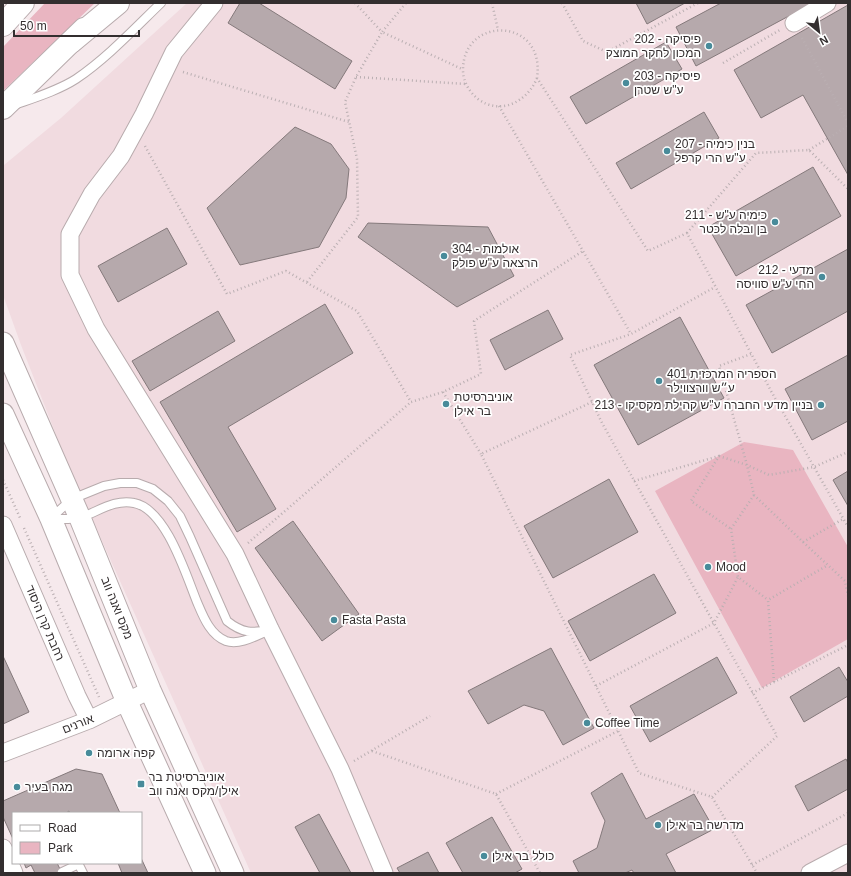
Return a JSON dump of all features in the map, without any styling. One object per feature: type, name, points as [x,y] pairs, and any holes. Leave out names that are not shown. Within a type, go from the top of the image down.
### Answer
[{"type":"main road","points":[[3,26],[24,3]]},
{"type":"main road","points":[[3,108],[110,3]]},
{"type":"main road","points":[[71,42],[118,3]]},
{"type":"street","points":[[214,3],[174,52],[122,156],[92,194],[70,234],[70,275],[96,329],[235,554],[270,629],[340,769],[384,873]]},
{"type":"street","points":[[794,22],[827,3]]},
{"type":"street","name":"מקס ואנה ווב","points":[[3,343],[72,499],[150,690],[233,873]]},
{"type":"street","points":[[3,414],[51,519],[127,702],[205,873]]},
{"type":"street","name":"רחבת קרן היסוד","points":[[3,525],[77,696],[89,720]]},
{"type":"street","name":"אורנים","points":[[3,753],[89,720],[150,690]]},
{"type":"street","points":[[3,848],[14,873]]},
{"type":"street","points":[[810,873],[848,853]]},
{"type":"lane","points":[[3,108],[43,95],[75,79],[97,63],[161,3]]},
{"type":"lane","points":[[51,519],[72,499],[104,486],[120,483],[137,483],[153,489],[168,501],[180,516],[228,621],[239,629],[247,631],[258,632],[270,629]]},
{"type":"lane","points":[[51,519],[80,518],[109,505],[121,502],[134,503],[148,508],[168,533],[202,613],[209,627],[217,636],[226,641],[241,642],[253,638],[270,629]]},
{"type":"lane","points":[[62,872],[78,864],[83,873]]},
{"type":"path","points":[[355,3],[382,32],[463,69]]},
{"type":"path","points":[[307,282],[358,217],[357,159],[345,102],[356,76],[382,32],[406,3]]},
{"type":"path","points":[[492,3],[498,30]]},
{"type":"path","points":[[562,3],[583,41],[607,52],[698,3]]},
{"type":"path","points":[[723,63],[794,22],[848,123]]},
{"type":"path","points":[[498,30],[511,31],[523,36],[532,46],[537,57],[539,67],[534,87],[527,95],[519,102],[499,106],[488,104],[479,100],[471,93],[466,84],[463,69],[463,62],[467,50],[475,40],[486,33],[498,30]]},
{"type":"path","points":[[167,68],[349,122]]},
{"type":"path","points":[[356,76],[466,84]]},
{"type":"path","points":[[537,78],[648,251],[687,233],[756,153],[809,150],[848,126]]},
{"type":"path","points":[[499,106],[631,334]]},
{"type":"path","points":[[136,130],[227,294],[286,270],[357,311],[411,402]]},
{"type":"path","points":[[809,150],[848,189]]},
{"type":"path","points":[[687,233],[751,354],[848,527]]},
{"type":"path","points":[[235,554],[411,402],[443,392],[481,374],[474,321],[583,251]]},
{"type":"path","points":[[712,797],[777,736],[602,423],[570,355],[631,334],[715,287]]},
{"type":"path","points":[[751,354],[719,366],[754,495],[845,581],[848,596]]},
{"type":"path","points":[[443,392],[481,454],[640,773],[712,797],[757,873]]},
{"type":"path","points":[[481,454],[592,402]]},
{"type":"path","points":[[634,481],[719,456],[769,475],[814,467],[848,452]]},
{"type":"path","points":[[719,456],[691,501],[730,529]]},
{"type":"path","points":[[3,480],[106,712]]},
{"type":"path","points":[[596,686],[714,623],[738,577],[730,529],[754,495]]},
{"type":"path","points":[[803,542],[843,519]]},
{"type":"path","points":[[768,600],[828,565]]},
{"type":"path","points":[[738,577],[768,600],[774,682]]},
{"type":"path","points":[[752,693],[848,645]]},
{"type":"path","points":[[340,769],[430,716]]},
{"type":"path","points":[[496,794],[618,731]]},
{"type":"path","points":[[372,751],[496,794],[540,873]]},
{"type":"path","points":[[752,865],[848,813]]},
{"type":"shaded area","name":"אוניברסיטת בר אילן","points":[[187,3],[848,3],[848,873],[251,873],[67,463],[3,295],[4,165],[61,118]]},
{"type":"green space","points":[[45,3],[95,3],[3,91],[3,47]]},
{"type":"green space","points":[[744,442],[793,450],[848,547],[848,639],[762,688],[655,491]]},
{"type":"building","points":[[240,3],[259,3],[352,61],[335,89],[228,23]]},
{"type":"building","points":[[636,3],[685,3],[647,24]]},
{"type":"building","name":"202 - פיסיקה המכון לחקר המוצק","points":[[721,3],[813,3],[696,66],[676,27]]},
{"type":"building","points":[[848,5],[848,175],[803,95],[761,118],[734,70]]},
{"type":"building","name":"203 - פיסיקה ע\"ש שטרן","points":[[666,42],[682,69],[586,124],[570,97]]},
{"type":"building","name":"207 - בנין כימיה ע\"ש הרי קרפל","points":[[704,112],[719,138],[631,189],[616,163]]},
{"type":"building","points":[[295,127],[331,144],[349,169],[346,198],[319,247],[240,265],[207,208]]},
{"type":"building","name":"211 - כימיה ע\"ש בן ובלה לכטר","points":[[813,167],[841,216],[736,276],[708,227]]},
{"type":"building","name":"304 - אולמות הרצאה ע\"ש פולק","points":[[368,223],[488,227],[514,276],[457,307],[358,237]]},
{"type":"building","points":[[167,228],[187,264],[118,302],[98,266]]},
{"type":"building","name":"212 - מדעי החי ע\"ש סוויסה","points":[[848,249],[848,311],[772,353],[746,305]]},
{"type":"building","points":[[325,304],[353,353],[228,427],[276,509],[237,532],[160,402]]},
{"type":"building","points":[[548,310],[563,339],[505,370],[490,340]]},
{"type":"building","points":[[218,311],[235,341],[150,391],[132,361]]},
{"type":"building","name":"401 הספריה המרכזית ע״ש וורצווילר","points":[[680,317],[724,398],[638,445],[594,365]]},
{"type":"building","name":"213 - בניין מדעי החברה ע\"ש קהילת מקסיקו","points":[[848,355],[848,421],[812,440],[785,389]]},
{"type":"building","points":[[848,471],[848,506],[833,480]]},
{"type":"building","points":[[609,479],[638,532],[553,578],[524,526]]},
{"type":"building","points":[[293,521],[359,614],[322,641],[255,548]]},
{"type":"building","points":[[654,574],[676,613],[590,661],[568,621]]},
{"type":"building","points":[[551,648],[594,728],[563,745],[544,711],[524,705],[488,724],[468,691]]},
{"type":"building","points":[[3,656],[29,712],[3,724]]},
{"type":"building","points":[[717,657],[737,693],[650,742],[630,706]]},
{"type":"building","points":[[839,667],[848,682],[848,696],[804,722],[790,697]]},
{"type":"building","points":[[846,759],[848,763],[848,789],[808,811],[795,786]]},
{"type":"building","points":[[76,769],[102,774],[120,812],[12,812],[12,837],[3,817],[3,801]]},
{"type":"building","name":"מדרשה בר אילן","points":[[622,773],[646,819],[694,794],[714,829],[666,854],[676,873],[634,873],[632,870],[625,873],[579,873],[573,861],[597,848],[605,821],[591,793]]},
{"type":"building","points":[[319,814],[351,873],[320,873],[295,827]]},
{"type":"building","name":"כולל בר אילן","points":[[492,817],[522,869],[515,873],[463,873],[446,843]]},
{"type":"building","points":[[428,852],[439,873],[400,873],[397,868]]},
{"type":"building","points":[[142,860],[148,873],[122,873],[118,864],[142,864]]},
{"type":"building","points":[[24,864],[58,864],[62,873],[35,873],[31,865],[26,868]]},
{"type":"place","name":"202 - פיסיקה המכון לחקר המוצק","points":[[709,46]]},
{"type":"place","name":"203 - פיסיקה ע\"ש שטרן","points":[[626,83]]},
{"type":"place","name":"207 - בנין כימיה ע\"ש הרי קרפל","points":[[667,151]]},
{"type":"place","name":"211 - כימיה ע\"ש בן ובלה לכטר","points":[[775,222]]},
{"type":"place","name":"304 - אולמות הרצאה ע\"ש פולק","points":[[444,256]]},
{"type":"place","name":"212 - מדעי החי ע\"ש סוויסה","points":[[822,277]]},
{"type":"place","name":"401 הספריה המרכזית ע״ש וורצווילר","points":[[659,381]]},
{"type":"place","name":"אוניברסיטת בר אילן","points":[[446,404]]},
{"type":"place","name":"213 - בניין מדעי החברה ע\"ש קהילת מקסיקו","points":[[821,405]]},
{"type":"place","name":"Mood","points":[[708,567]]},
{"type":"place","name":"Fasta Pasta","points":[[334,620]]},
{"type":"place","name":"Coffee Time","points":[[587,723]]},
{"type":"place","name":"קפה ארומה","points":[[89,753]]},
{"type":"place","name":"אוניברסיטת בר אילן/מקס ואנה ווב","points":[[141,784]]},
{"type":"place","name":"מגה בעיר","points":[[17,787]]},
{"type":"place","name":"מדרשה בר אילן","points":[[658,825]]},
{"type":"place","name":"כולל בר אילן","points":[[484,856]]}]
